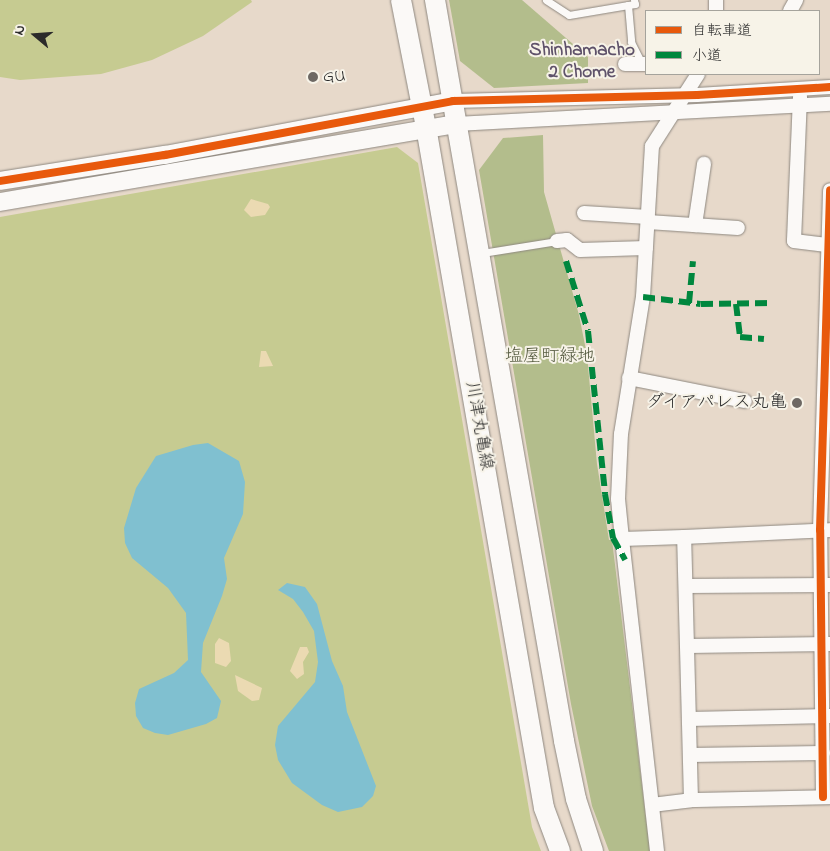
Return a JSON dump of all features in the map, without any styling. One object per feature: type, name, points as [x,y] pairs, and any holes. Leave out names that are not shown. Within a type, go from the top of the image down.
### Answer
[{"type":"main road","name":"川津丸亀線","points":[[401,0],[426,127],[544,808],[560,851]]},
{"type":"main road","name":"川津丸亀線","points":[[435,0],[564,741],[576,799],[593,851]]},
{"type":"street","points":[[625,64],[644,64]]},
{"type":"street","points":[[657,851],[618,499],[621,434],[643,297],[652,146],[697,75]]},
{"type":"street","points":[[0,181],[165,155],[452,101],[684,95],[830,87]]},
{"type":"street","points":[[800,89],[794,241],[827,245]]},
{"type":"street","points":[[0,202],[426,127],[800,104],[830,104]]},
{"type":"street","points":[[695,225],[704,164]]},
{"type":"street","points":[[652,805],[691,800],[827,797],[823,753],[826,716],[827,245],[830,190]]},
{"type":"street","points":[[584,213],[738,228]]},
{"type":"street","points":[[557,241],[567,240],[580,250],[646,248]]},
{"type":"street","points":[[629,378],[745,401]]},
{"type":"street","points":[[622,539],[825,530]]},
{"type":"street","points":[[684,537],[691,800]]},
{"type":"street","points":[[686,586],[825,585]]},
{"type":"street","points":[[688,646],[825,644]]},
{"type":"street","points":[[690,719],[826,716]]},
{"type":"street","points":[[690,755],[823,753]]},
{"type":"lane","points":[[546,0],[568,15],[635,4],[634,0]]},
{"type":"lane","points":[[628,5],[631,42],[644,64]]},
{"type":"lane","points":[[479,254],[557,241]]},
{"type":"green space","points":[[0,0],[251,0],[252,2],[203,36],[152,60],[101,74],[20,80],[0,77]]},
{"type":"green space","points":[[449,0],[522,0],[588,57],[588,83],[494,88],[460,61]]},
{"type":"green space","name":"塩屋町緑地","points":[[543,135],[544,192],[579,315],[587,355],[597,464],[609,540],[612,540],[650,851],[609,851],[592,806],[571,704],[479,170],[503,138]]},
{"type":"green space","points":[[397,147],[418,163],[532,827],[541,851],[0,851],[0,217]]},
{"type":"sand","points":[[251,199],[268,204],[270,207],[265,215],[251,217],[244,210]]},
{"type":"sand","points":[[261,351],[266,351],[273,366],[259,367]]},
{"type":"sand","points":[[219,638],[229,643],[231,661],[226,667],[215,663],[215,644]]},
{"type":"sand","points":[[300,647],[307,647],[309,652],[303,662],[304,674],[297,679],[290,671]]},
{"type":"sand","points":[[235,675],[262,688],[259,700],[252,701],[238,691]]},
{"type":"water","points":[[208,443],[239,461],[245,482],[243,514],[224,558],[227,579],[203,643],[201,672],[221,701],[217,718],[206,724],[168,735],[155,733],[143,728],[136,716],[135,703],[139,689],[174,673],[188,660],[186,613],[168,588],[132,558],[125,543],[124,528],[136,488],[156,456],[193,445]]},
{"type":"water","points":[[287,583],[305,587],[317,604],[332,661],[343,686],[347,712],[376,786],[373,796],[362,807],[338,812],[322,805],[292,783],[278,760],[275,745],[278,726],[315,682],[318,662],[314,631],[293,599],[278,590]]},
{"type":"marked path","points":[[566,261],[588,331],[605,494],[613,538],[625,560]]},
{"type":"marked path","points":[[689,303],[693,261]]},
{"type":"marked path","points":[[643,297],[701,304],[773,303]]},
{"type":"marked path","points":[[736,304],[740,337],[764,339]]},
{"type":"cycle path","points":[[0,181],[165,155],[453,101],[697,95],[830,87]]},
{"type":"cycle path","points":[[823,797],[820,530],[830,190]]},
{"type":"place","name":"GU","points":[[313,77]]},
{"type":"place","name":"ダイアパレス丸亀","points":[[797,403]]},
{"type":"district","name":"Shinhamacho 2 Chome","points":[[582,62]]}]
